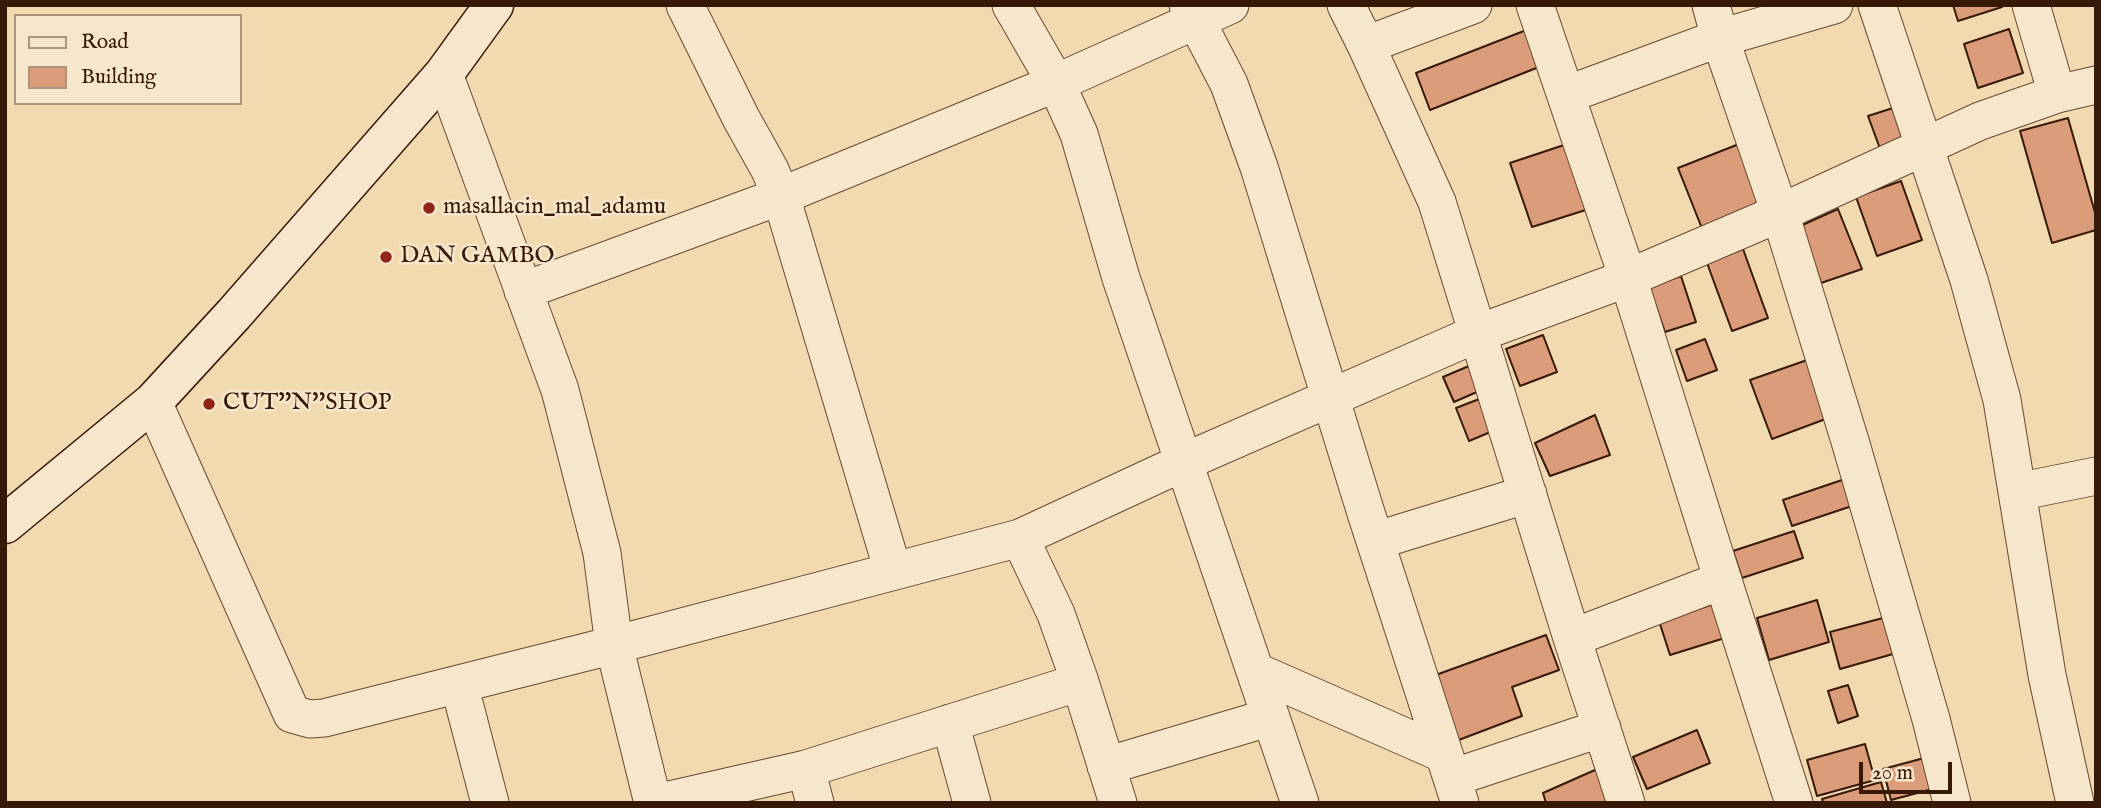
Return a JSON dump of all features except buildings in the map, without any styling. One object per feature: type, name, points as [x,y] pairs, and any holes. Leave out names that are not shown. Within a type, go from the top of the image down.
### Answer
[{"type":"street","points":[[5,524],[153,402],[234,314],[444,74],[494,5]]},
{"type":"street","points":[[685,5],[782,196],[894,571]]},
{"type":"street","points":[[1011,5],[1056,83],[1079,134],[1121,278],[1300,803]]},
{"type":"street","points":[[523,291],[782,196],[1056,83],[1192,13],[1230,5]]},
{"type":"street","points":[[1346,5],[1437,202],[1476,334],[1626,803]]},
{"type":"street","points":[[1366,45],[1473,5]]},
{"type":"street","points":[[1535,5],[1629,278],[1794,803]]},
{"type":"street","points":[[1566,95],[1715,22],[1834,5]]},
{"type":"street","points":[[1877,5],[1969,280],[2002,400],[2047,675],[2075,803]]},
{"type":"street","points":[[2031,5],[2057,94]]},
{"type":"street","points":[[1192,13],[1229,84],[1255,155],[1452,778]]},
{"type":"street","points":[[1715,22],[1780,213],[1850,441],[1931,719],[1952,803]]},
{"type":"street","points":[[444,74],[560,390],[602,553],[614,645],[654,803],[811,786],[950,723],[1080,682]]},
{"type":"street","points":[[153,402],[292,713],[310,719],[324,718],[1020,538],[1184,462],[1476,334],[1629,278],[1780,213],[1980,121],[2057,94],[2096,85]]},
{"type":"street","points":[[2017,492],[2096,476]]},
{"type":"street","points":[[1375,541],[1528,494]]},
{"type":"street","points":[[1020,538],[1056,614],[1118,803]]},
{"type":"street","points":[[1572,638],[1723,580]]},
{"type":"street","points":[[1255,671],[1452,778],[1602,728]]},
{"type":"street","points":[[459,684],[490,803]]},
{"type":"street","points":[[1106,765],[1271,717]]},
{"type":"street","points":[[950,723],[972,803]]},
{"type":"place","name":"masallacin_mal_adamu","points":[[429,208]]},
{"type":"place","name":"DAN GAMBO","points":[[386,257]]},
{"type":"place","name":"CUT''N''SHOP","points":[[209,404]]}]
